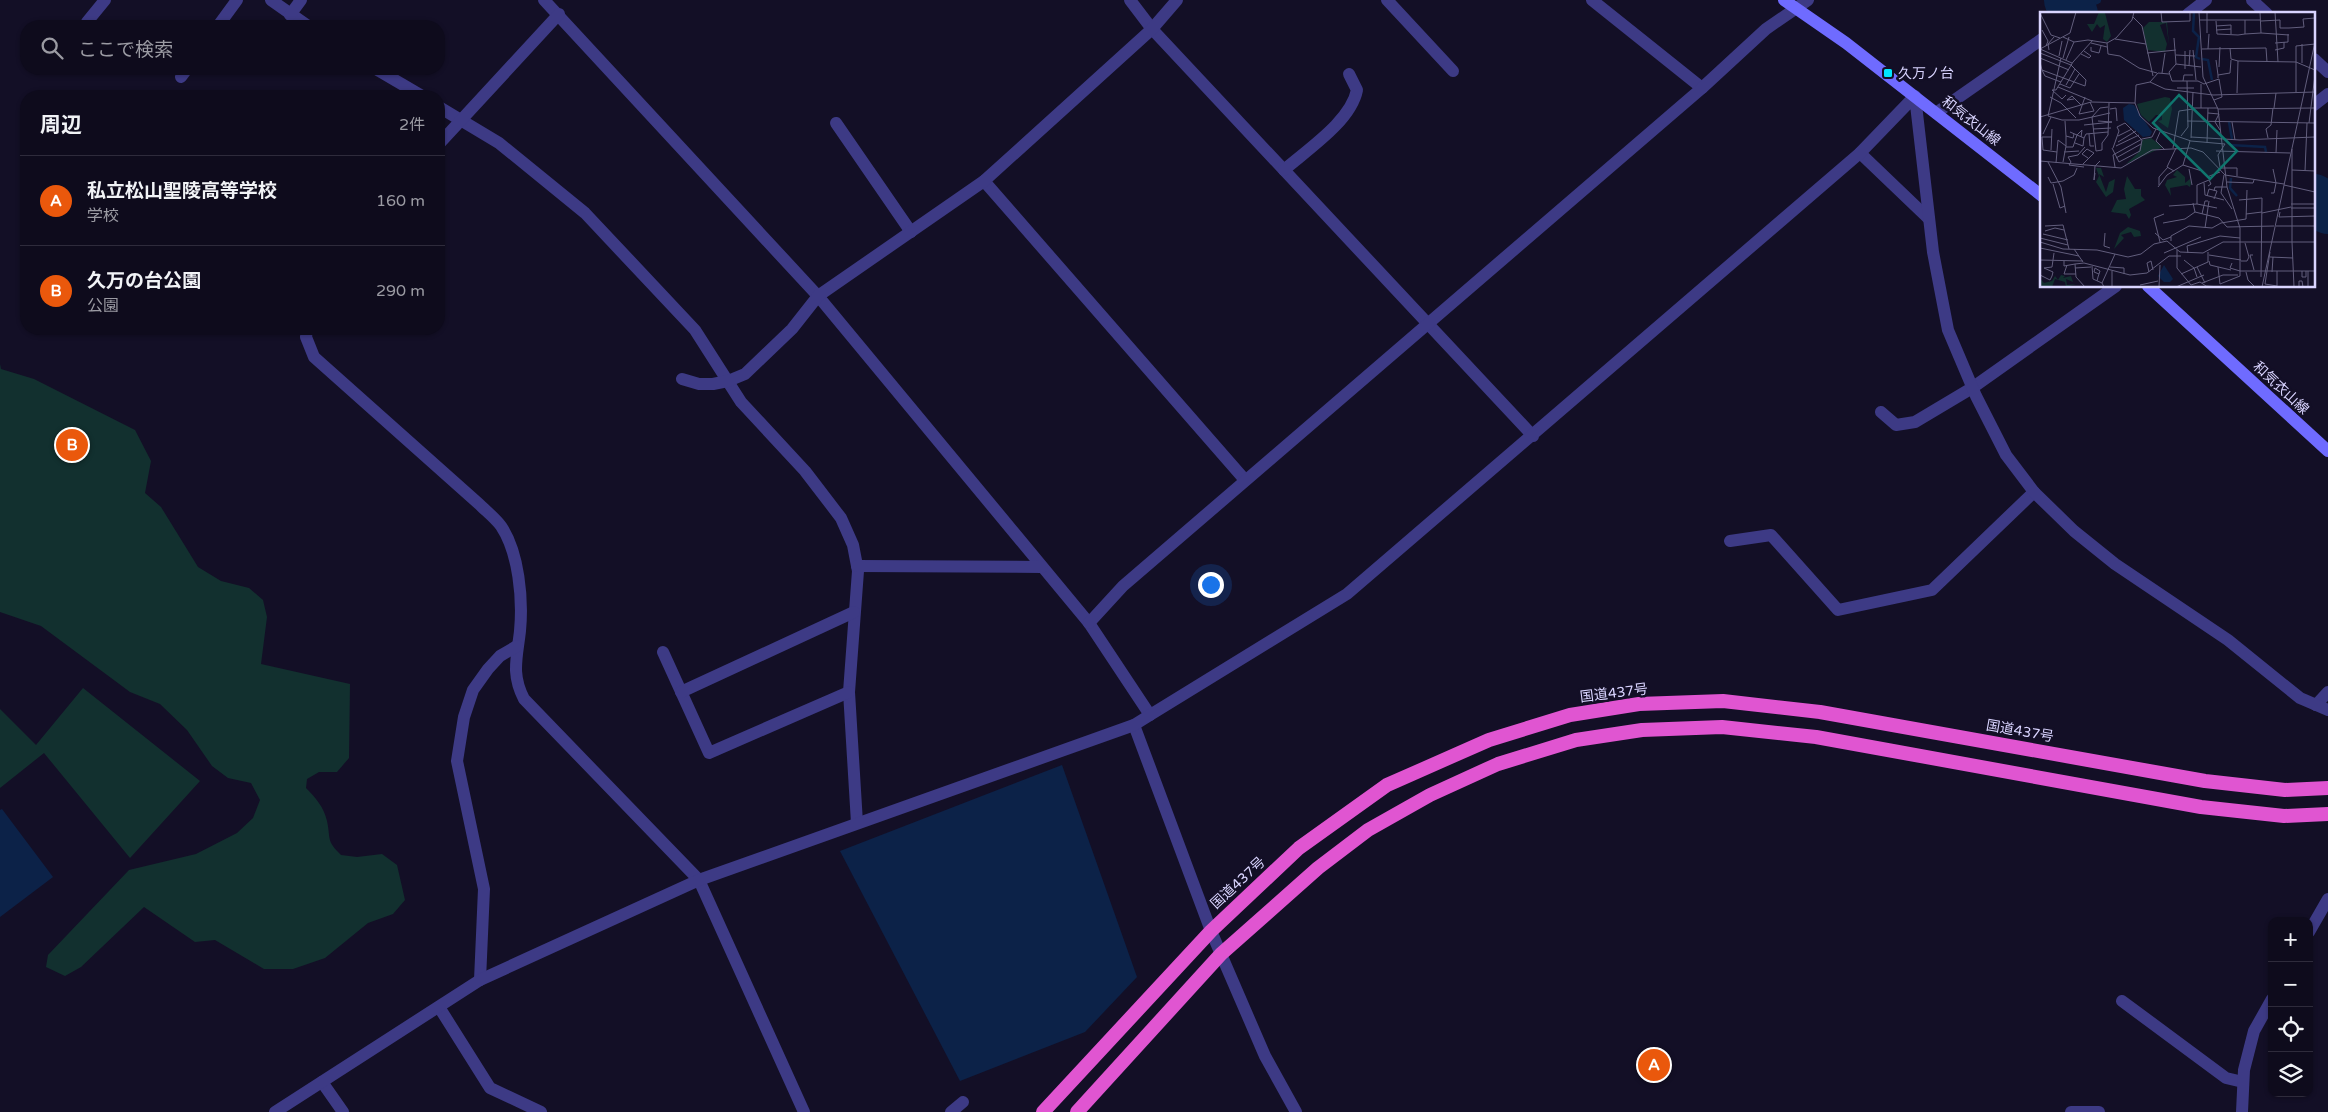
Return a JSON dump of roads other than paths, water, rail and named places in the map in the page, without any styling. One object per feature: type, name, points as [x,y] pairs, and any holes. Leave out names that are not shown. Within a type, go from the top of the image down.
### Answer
[{"type":"highway","name":"国道437号","points":[[1043,1112],[1211,931],[1299,848],[1387,785],[1489,740],[1570,714],[1639,704],[1723,701],[1820,712],[2205,781],[2285,790],[2328,788]]},
{"type":"highway","points":[[1077,1112],[1221,954],[1318,868],[1368,830],[1430,795],[1498,764],[1576,740],[1642,730],[1722,727],[1816,737],[2201,807],[2284,816],[2328,814]]},
{"type":"main road","name":"和気衣山線","points":[[1784,0],[1915,96],[2040,194]]},
{"type":"main road","name":"和気衣山線","points":[[2150,288],[2328,451]]},
{"type":"street","points":[[89,20],[105,0]]},
{"type":"street","points":[[222,20],[237,0]]},
{"type":"street","points":[[271,0],[298,20]]},
{"type":"street","points":[[290,15],[301,0]]},
{"type":"street","points":[[544,0],[818,296],[1089,623],[1150,715]]},
{"type":"street","points":[[1130,0],[1152,29],[1533,436]]},
{"type":"street","points":[[682,379],[698,384],[728,381],[745,374],[762,360],[792,329],[818,296],[984,181],[1152,29],[1177,0]]},
{"type":"street","points":[[1388,0],[1453,71]]},
{"type":"street","points":[[1592,0],[1702,88]]},
{"type":"street","points":[[1089,623],[1122,586],[1702,88],[1766,29],[1808,0]]},
{"type":"street","points":[[2191,12],[2206,0]]},
{"type":"street","points":[[2252,0],[2265,12]]},
{"type":"street","points":[[445,137],[559,14]]},
{"type":"street","points":[[1936,112],[2040,40]]},
{"type":"street","points":[[2316,61],[2328,72]]},
{"type":"street","points":[[1284,170],[1348,113],[1358,90],[1349,74]]},
{"type":"street","points":[[386,75],[412,90]]},
{"type":"street","points":[[2316,104],[2328,94]]},
{"type":"street","points":[[275,1112],[480,980],[699,880],[1134,725],[1347,594],[1860,153],[1915,96]]},
{"type":"street","points":[[1915,96],[1929,219],[1948,330],[1972,388],[2006,455],[2034,492],[2074,531],[2115,564],[2228,640],[2300,698],[2328,710]]},
{"type":"street","points":[[445,111],[498,143],[558,189],[585,213],[694,330],[741,402],[805,471],[841,518],[853,544],[857,566],[849,692],[857,823]]},
{"type":"street","points":[[836,122],[911,232]]},
{"type":"street","points":[[1860,153],[1929,219]]},
{"type":"street","points":[[984,181],[1245,480]]},
{"type":"street","points":[[1881,412],[1896,425],[1916,422],[1972,388],[2113,288]]},
{"type":"street","points":[[306,335],[314,357],[479,504],[501,526],[514,552],[519,585],[520,630],[515,668],[517,685],[524,699],[699,880],[804,1112]]},
{"type":"street","points":[[1730,541],[1771,535],[1838,610],[1932,590],[2034,492]]},
{"type":"street","points":[[857,566],[1042,567]]},
{"type":"street","points":[[681,692],[854,612]]},
{"type":"street","points":[[480,980],[484,889],[458,761],[464,716],[473,690],[500,656],[517,646]]},
{"type":"street","points":[[663,652],[709,753],[849,692]]},
{"type":"street","points":[[2316,705],[2328,692]]},
{"type":"street","points":[[1134,725],[1211,931],[1265,1056],[1296,1112]]},
{"type":"street","points":[[2313,925],[2328,899]]},
{"type":"street","points":[[2122,1001],[2226,1078],[2243,1082]]},
{"type":"street","points":[[2242,1112],[2244,1070],[2254,1031],[2268,1005]]},
{"type":"street","points":[[439,1006],[490,1088],[541,1112]]},
{"type":"street","points":[[322,1082],[343,1112]]},
{"type":"street","points":[[951,1112],[963,1102]]},
{"type":"street","points":[[2071,1112],[2099,1112]]},
{"type":"water","points":[[1062,765],[1137,977],[1085,1032],[960,1081],[840,851]]},
{"type":"water","points":[[2,809],[53,877],[0,917],[0,810]]},
{"type":"waterway","points":[[2068,0],[2073,12]]},
{"type":"waterway","points":[[2072,10],[2097,0]]},
{"type":"waterway","points":[[2316,200],[2328,210]]},
{"type":"place","name":"久万ノ台","points":[[1888,73]]},
{"type":"place","name":"久万の台公園","points":[[72,445]]},
{"type":"place","name":"私立松山聖陵高等学校","points":[[1654,1065]]}]
